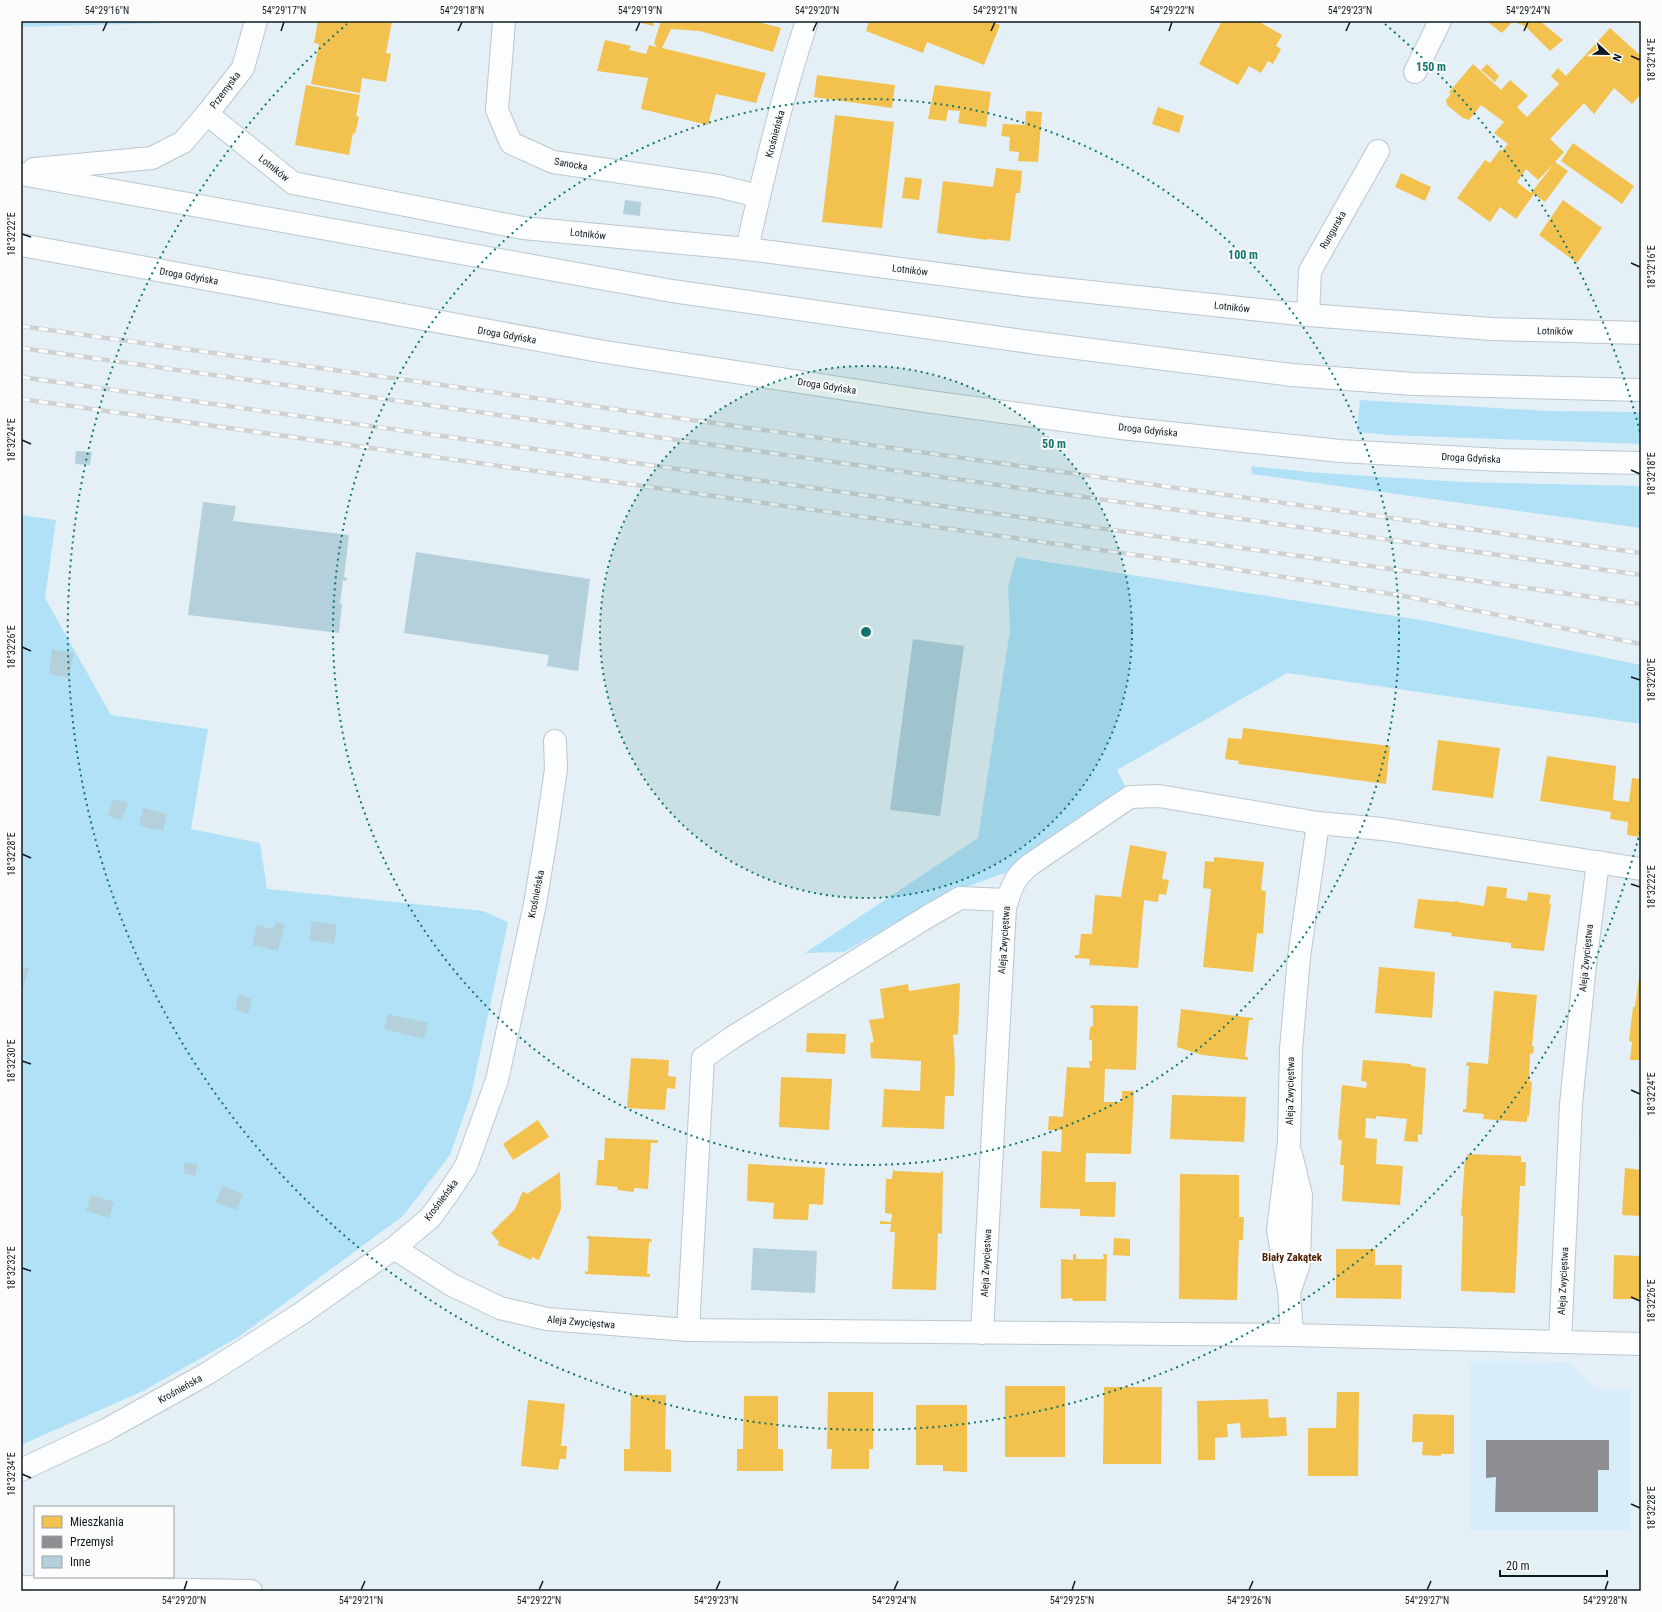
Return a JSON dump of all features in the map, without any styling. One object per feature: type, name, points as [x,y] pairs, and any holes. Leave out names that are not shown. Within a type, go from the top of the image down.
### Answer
[{"type":"street","name":"Przemyska","points":[[21,172],[106,161],[152,158],[183,142],[243,68],[256,21]]},
{"type":"street","name":"Sanocka","points":[[504,21],[497,110],[511,143],[553,162],[718,186],[758,196]]},
{"type":"street","name":"Krośnieńska","points":[[747,249],[758,196],[807,21]]},
{"type":"street","points":[[1415,72],[1440,21]]},
{"type":"street","name":"Lotników","points":[[207,114],[293,183],[523,228],[747,249],[1024,285],[1308,315],[1492,329],[1641,332]]},
{"type":"street","name":"Rungurska","points":[[1308,315],[1310,271],[1378,151]]},
{"type":"street","points":[[21,172],[664,290],[1037,344],[1277,373],[1414,384],[1641,390]]},
{"type":"street","name":"Droga Gdyńska","points":[[21,245],[598,351],[924,401],[1113,426],[1340,451],[1501,460],[1641,463]]},
{"type":"street","name":"Krośnieńska","points":[[21,1470],[106,1430],[208,1373],[302,1314],[394,1248],[430,1218],[466,1166],[497,1080],[535,904],[556,769],[555,741]]},
{"type":"street","name":"Aleja Zwycięstwa","points":[[982,1334],[1005,908],[1010,888],[1020,872],[1130,797],[1159,796],[1318,823],[1382,829],[1641,869]]},
{"type":"street","name":"Aleja Zwycięstwa","points":[[1292,1335],[1289,1290],[1278,1230],[1288,1141],[1291,1049],[1298,965],[1318,823]]},
{"type":"street","name":"Aleja Zwycięstwa","points":[[1560,1342],[1571,1104],[1585,965],[1598,862]]},
{"type":"street","points":[[688,1330],[703,1058],[747,1028],[960,898],[1007,900]]},
{"type":"street","name":"Aleja Zwycięstwa","points":[[394,1248],[450,1284],[500,1308],[547,1319],[688,1330],[982,1334],[1292,1335],[1641,1344]]},
{"type":"street","points":[[21,1587],[251,1591]]},
{"type":"shaded area","points":[[21,21],[168,21],[167,23],[21,27]]},
{"type":"shaded area","points":[[1360,400],[1549,411],[1641,412],[1641,444],[1388,435],[1357,432]]},
{"type":"shaded area","points":[[1251,466],[1308,472],[1461,482],[1641,486],[1641,528],[1252,474]]},
{"type":"shaded area","points":[[21,515],[56,520],[45,598],[111,715],[208,729],[191,829],[260,843],[267,889],[483,911],[508,922],[471,1095],[450,1155],[403,1216],[240,1336],[143,1391],[21,1445]]},
{"type":"shaded area","points":[[1016,557],[1427,621],[1641,665],[1641,724],[1287,673],[1117,770],[1127,790],[1044,849],[1005,873],[946,894],[844,952],[805,953],[978,838],[1010,630],[1008,587]]},
{"type":"shaded area","points":[[1469,1361],[1569,1362],[1596,1389],[1631,1389],[1631,1530],[1470,1530]]},
{"type":"building: Mieszkania","points":[[318,21],[392,21],[386,53],[391,54],[386,82],[362,78],[360,93],[311,84],[319,44],[314,43]]},
{"type":"building: Mieszkania","points":[[634,21],[654,21],[653,26]]},
{"type":"building: Mieszkania","points":[[661,21],[754,21],[781,28],[773,52],[700,31],[671,29],[662,48],[766,73],[756,103],[716,94],[708,125],[641,109],[648,78],[597,71],[605,40],[631,46],[629,50],[646,54],[649,45],[657,47],[654,43]]},
{"type":"building: Mieszkania","points":[[869,21],[989,21],[1000,25],[984,65],[927,42],[923,53],[866,31]]},
{"type":"building: Mieszkania","points":[[1222,21],[1258,21],[1282,35],[1276,46],[1281,49],[1273,64],[1268,61],[1261,73],[1249,66],[1238,85],[1199,64]]},
{"type":"building: Mieszkania","points":[[1486,21],[1513,21],[1502,33]]},
{"type":"building: Mieszkania","points":[[1515,21],[1540,21],[1563,40],[1550,51],[1527,28]]},
{"type":"building: Mieszkania","points":[[1610,28],[1641,56],[1641,94],[1632,104],[1614,88],[1594,114],[1584,103],[1550,139],[1564,152],[1555,162],[1568,171],[1545,202],[1534,194],[1516,219],[1500,207],[1490,222],[1457,198],[1485,160],[1490,163],[1500,150],[1502,151],[1508,144],[1494,133],[1504,122],[1481,105],[1469,120],[1463,118],[1447,105],[1446,100],[1451,94],[1449,92],[1473,64],[1501,90],[1510,80],[1528,96],[1517,107],[1527,117],[1559,84],[1551,76],[1558,68],[1566,76]],"holes":[[[1554,164],[1531,193],[1517,182],[1526,169],[1538,180]]]},
{"type":"building: Mieszkania","points":[[1487,64],[1499,76],[1495,82],[1481,70]]},
{"type":"building: Mieszkania","points":[[817,75],[895,85],[892,108],[814,97]]},
{"type":"building: Mieszkania","points":[[306,85],[360,95],[356,116],[359,117],[355,134],[353,133],[349,155],[295,145]]},
{"type":"building: Mieszkania","points":[[935,85],[991,92],[986,127],[958,123],[960,111],[948,110],[946,121],[928,119]]},
{"type":"building: Mieszkania","points":[[1158,107],[1184,116],[1179,133],[1152,124]]},
{"type":"building: Mieszkania","points":[[1026,111],[1042,112],[1038,162],[1018,161],[1019,152],[1009,151],[1010,137],[1001,136],[1003,124],[1025,125]]},
{"type":"building: Mieszkania","points":[[835,115],[894,122],[882,228],[822,222]]},
{"type":"building: Mieszkania","points":[[1573,143],[1634,186],[1622,204],[1561,161]]},
{"type":"building: Mieszkania","points":[[996,168],[1022,171],[1020,193],[1016,193],[1010,241],[987,240],[937,233],[943,181],[993,187]]},
{"type":"building: Mieszkania","points":[[1401,173],[1431,187],[1425,201],[1395,187]]},
{"type":"building: Mieszkania","points":[[905,177],[922,179],[919,200],[902,198]]},
{"type":"building: Mieszkania","points":[[1563,200],[1602,228],[1577,263],[1539,235]]},
{"type":"building: Mieszkania","points":[[1243,728],[1390,746],[1386,784],[1238,764],[1239,761],[1225,759],[1228,738],[1242,739]]},
{"type":"building: Mieszkania","points":[[1438,740],[1500,748],[1493,798],[1432,790]]},
{"type":"building: Mieszkania","points":[[1547,756],[1616,766],[1613,800],[1629,802],[1632,778],[1641,779],[1641,837],[1627,835],[1628,822],[1610,819],[1611,812],[1540,801]]},
{"type":"building: Mieszkania","points":[[1130,845],[1167,852],[1162,879],[1169,880],[1166,895],[1159,894],[1158,902],[1144,900],[1138,968],[1089,965],[1090,959],[1075,958],[1075,955],[1079,955],[1081,934],[1092,934],[1095,895],[1121,897]]},
{"type":"building: Mieszkania","points":[[1214,857],[1264,862],[1261,890],[1266,891],[1263,934],[1257,933],[1253,972],[1203,967],[1211,889],[1203,888],[1205,861],[1214,862]]},
{"type":"building: Mieszkania","points":[[1487,886],[1507,888],[1506,898],[1527,901],[1528,892],[1551,895],[1544,951],[1511,948],[1511,943],[1451,936],[1452,933],[1414,928],[1418,899],[1458,901],[1457,902],[1484,906]]},
{"type":"building: Mieszkania","points":[[1379,967],[1435,972],[1432,1018],[1375,1013]]},
{"type":"building: Mieszkania","points":[[1640,971],[1641,1060],[1630,1060],[1632,1042],[1629,1041],[1633,1007],[1635,1007]]},
{"type":"building: Mieszkania","points":[[960,983],[958,1034],[953,1035],[955,1063],[954,1096],[945,1096],[944,1129],[882,1127],[884,1089],[920,1091],[921,1061],[871,1058],[870,1043],[874,1042],[869,1020],[884,1018],[880,989],[908,984],[909,991]]},
{"type":"building: Mieszkania","points":[[1494,991],[1537,995],[1532,1046],[1534,1047],[1533,1054],[1530,1053],[1529,1081],[1532,1082],[1529,1117],[1527,1116],[1527,1122],[1483,1119],[1484,1114],[1463,1112],[1463,1109],[1466,1109],[1469,1066],[1466,1066],[1467,1062],[1488,1064]]},
{"type":"building: Mieszkania","points":[[1091,1005],[1138,1006],[1136,1070],[1105,1069],[1104,1102],[1122,1102],[1122,1091],[1134,1091],[1131,1154],[1086,1153],[1085,1182],[1116,1182],[1115,1217],[1080,1216],[1080,1209],[1040,1208],[1042,1151],[1061,1152],[1062,1130],[1048,1130],[1049,1116],[1063,1117],[1067,1067],[1090,1068],[1089,1061],[1092,1061],[1092,1040],[1089,1040],[1090,1027],[1093,1026],[1093,1008],[1090,1008]]},
{"type":"building: Mieszkania","points":[[1181,1009],[1253,1018],[1252,1020],[1249,1020],[1245,1057],[1248,1057],[1248,1060],[1202,1055],[1177,1047]]},
{"type":"building: Mieszkania","points":[[807,1033],[846,1034],[845,1054],[806,1052]]},
{"type":"building: Mieszkania","points":[[631,1058],[669,1060],[668,1076],[676,1077],[675,1089],[667,1088],[665,1110],[627,1108]]},
{"type":"building: Mieszkania","points":[[1363,1060],[1411,1064],[1411,1066],[1426,1068],[1422,1135],[1418,1134],[1418,1142],[1404,1141],[1407,1119],[1376,1116],[1376,1119],[1366,1118],[1365,1138],[1377,1139],[1376,1164],[1403,1166],[1400,1205],[1342,1201],[1344,1165],[1340,1165],[1342,1140],[1339,1140],[1338,1136],[1342,1085],[1366,1088],[1367,1082],[1361,1081]]},
{"type":"building: Mieszkania","points":[[781,1077],[832,1079],[829,1130],[779,1127]]},
{"type":"building: Mieszkania","points":[[1172,1095],[1246,1097],[1244,1142],[1170,1139]]},
{"type":"building: Mieszkania","points":[[1640,1116],[1641,1132],[1639,1132]]},
{"type":"building: Mieszkania","points":[[538,1120],[549,1137],[513,1160],[503,1144]]},
{"type":"building: Mieszkania","points":[[605,1138],[658,1140],[658,1143],[651,1143],[648,1189],[634,1188],[634,1192],[617,1190],[618,1187],[596,1185],[598,1160],[604,1160]]},
{"type":"building: Mieszkania","points":[[1467,1154],[1521,1156],[1521,1162],[1526,1162],[1525,1186],[1520,1186],[1515,1293],[1461,1291],[1463,1216],[1461,1216],[1465,1159],[1467,1159]]},
{"type":"building: Mieszkania","points":[[748,1164],[825,1168],[823,1205],[809,1204],[808,1220],[773,1219],[774,1203],[747,1201]]},
{"type":"building: Mieszkania","points":[[1625,1168],[1641,1170],[1641,1216],[1622,1215]]},
{"type":"building: Mieszkania","points":[[893,1170],[941,1173],[941,1171],[943,1171],[942,1234],[938,1233],[936,1290],[892,1289],[895,1232],[890,1232],[891,1224],[880,1224],[880,1221],[891,1222],[892,1214],[885,1213],[886,1179],[892,1179]]},
{"type":"building: Mieszkania","points":[[560,1172],[561,1209],[539,1260],[532,1257],[531,1260],[498,1245],[499,1242],[491,1233],[515,1209],[523,1191],[527,1194]]},
{"type":"building: Mieszkania","points":[[1180,1174],[1239,1175],[1239,1217],[1244,1217],[1243,1240],[1239,1240],[1237,1300],[1179,1299]]},
{"type":"building: Mieszkania","points":[[587,1236],[651,1239],[652,1242],[649,1242],[647,1274],[650,1274],[650,1277],[585,1274],[585,1271],[588,1272],[589,1239],[587,1239]]},
{"type":"building: Mieszkania","points":[[1114,1238],[1130,1239],[1130,1256],[1113,1255]]},
{"type":"building: Mieszkania","points":[[1336,1249],[1375,1249],[1375,1265],[1402,1265],[1401,1299],[1336,1298]]},
{"type":"building: Mieszkania","points":[[1073,1254],[1076,1254],[1076,1259],[1104,1259],[1103,1254],[1107,1254],[1106,1301],[1073,1301],[1072,1298],[1061,1299],[1061,1259],[1073,1260]]},
{"type":"building: Mieszkania","points":[[1614,1255],[1641,1256],[1641,1299],[1613,1299]]},
{"type":"building: Mieszkania","points":[[1005,1386],[1065,1386],[1065,1457],[1005,1457]]},
{"type":"building: Mieszkania","points":[[1104,1387],[1162,1387],[1161,1464],[1103,1464]]},
{"type":"building: Mieszkania","points":[[828,1392],[873,1392],[873,1449],[869,1449],[869,1469],[831,1469],[832,1449],[827,1449]]},
{"type":"building: Mieszkania","points":[[1337,1392],[1359,1392],[1358,1476],[1308,1476],[1308,1428],[1336,1428]]},
{"type":"building: Mieszkania","points":[[631,1395],[666,1395],[665,1449],[671,1450],[671,1472],[624,1471],[624,1449],[630,1449]]},
{"type":"building: Mieszkania","points":[[744,1396],[778,1396],[778,1449],[783,1449],[783,1471],[737,1471],[737,1449],[743,1449]]},
{"type":"building: Mieszkania","points":[[1268,1399],[1269,1418],[1286,1417],[1287,1436],[1241,1438],[1240,1423],[1227,1424],[1228,1437],[1215,1438],[1215,1460],[1198,1460],[1197,1401]]},
{"type":"building: Mieszkania","points":[[528,1400],[565,1404],[561,1446],[567,1446],[566,1459],[560,1459],[558,1470],[521,1466]]},
{"type":"building: Mieszkania","points":[[916,1405],[967,1405],[967,1472],[943,1471],[943,1465],[916,1465]]},
{"type":"building: Mieszkania","points":[[1413,1414],[1454,1415],[1454,1454],[1441,1454],[1441,1456],[1422,1455],[1423,1442],[1412,1442]]},
{"type":"building: Przemysł","points":[[1486,1440],[1609,1440],[1609,1470],[1598,1470],[1598,1512],[1495,1512],[1496,1477],[1486,1478]]},
{"type":"building: Inne","points":[[625,200],[641,202],[640,216],[623,214]]},
{"type":"building: Inne","points":[[76,451],[92,452],[90,465],[75,464]]},
{"type":"building: Inne","points":[[203,502],[236,506],[233,521],[349,535],[344,577],[347,578],[346,581],[343,580],[339,633],[188,615]]},
{"type":"building: Inne","points":[[416,552],[590,579],[578,671],[547,666],[549,655],[404,633]]},
{"type":"building: Inne","points":[[913,639],[964,646],[940,816],[890,810]]},
{"type":"building: Inne","points":[[52,649],[74,653],[69,678],[49,674]]},
{"type":"building: Inne","points":[[113,799],[128,803],[122,820],[108,816]]},
{"type":"building: Inne","points":[[143,808],[167,814],[163,831],[139,826]]},
{"type":"building: Inne","points":[[312,921],[337,925],[334,944],[309,940]]},
{"type":"building: Inne","points":[[276,922],[285,924],[278,951],[253,945],[257,925],[273,929]]},
{"type":"building: Inne","points":[[21,966],[29,968],[23,989],[21,988]]},
{"type":"building: Inne","points":[[239,994],[252,998],[248,1014],[235,1010]]},
{"type":"building: Inne","points":[[388,1014],[428,1023],[424,1039],[384,1029]]},
{"type":"building: Inne","points":[[185,1162],[198,1164],[195,1176],[183,1173]]},
{"type":"building: Inne","points":[[222,1186],[243,1194],[237,1210],[216,1202]]},
{"type":"building: Inne","points":[[91,1195],[114,1202],[109,1218],[86,1211]]},
{"type":"building: Inne","points":[[753,1248],[817,1251],[815,1293],[751,1290]]},
{"type":"railway","points":[[21,326],[1641,553]]},
{"type":"railway","points":[[21,348],[1641,575]]},
{"type":"railway","points":[[21,377],[1641,604]]},
{"type":"railway","points":[[21,399],[1214,566],[1404,596],[1641,644]]},
{"type":"district","name":"Biały Zakątek","points":[[1292,1257]]}]
